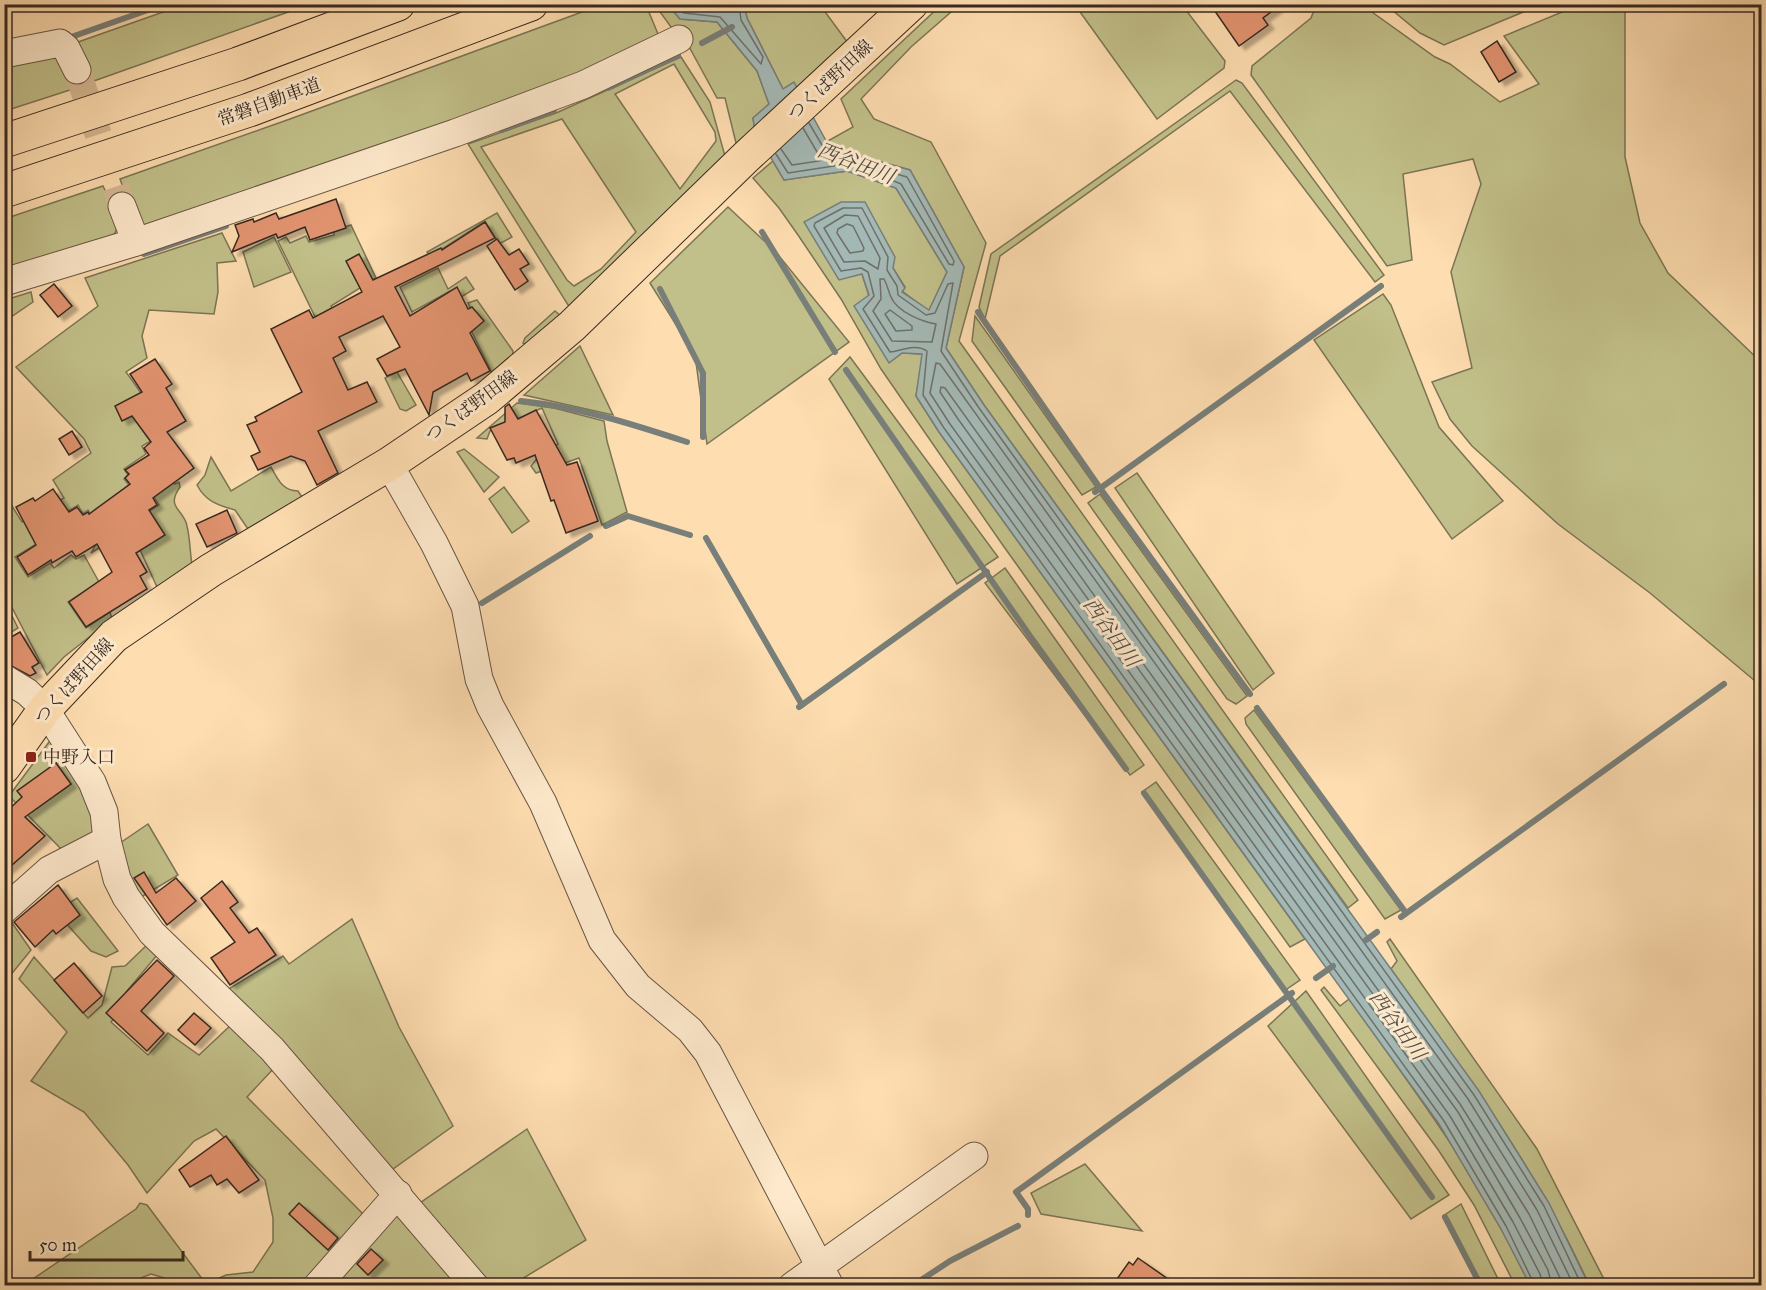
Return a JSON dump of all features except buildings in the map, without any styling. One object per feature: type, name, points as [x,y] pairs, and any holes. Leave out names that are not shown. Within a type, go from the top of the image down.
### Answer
[{"type":"main road","points":[[4,141],[238,64],[398,4]]},
{"type":"main road","name":"常磐自動車道","points":[[4,190],[249,110],[531,4]]},
{"type":"main road","name":"つくば野田線","points":[[4,767],[45,709],[114,636],[211,570],[389,464],[471,410],[537,358],[746,157],[911,4]]},
{"type":"street","points":[[4,282],[136,242],[444,137],[583,85],[679,39]]},
{"type":"street","points":[[4,54],[60,44],[66,48],[77,70]]},
{"type":"street","points":[[122,206],[136,242]]},
{"type":"street","points":[[389,464],[434,543],[465,606],[479,679],[490,706],[543,803],[602,940],[638,986],[690,1030],[708,1053],[824,1276]]},
{"type":"street","points":[[4,678],[27,692],[45,709],[92,782],[104,812],[107,840],[117,879],[126,897],[152,933],[272,1049],[475,1286]]},
{"type":"street","points":[[4,910],[49,870],[107,840]]},
{"type":"street","points":[[792,1286],[824,1276],[974,1156]]},
{"type":"street","points":[[317,1286],[398,1194]]},
{"type":"shaded area","points":[[183,5],[308,5],[91,82],[78,42]]},
{"type":"shaded area","points":[[601,5],[646,5],[658,34],[643,50],[152,230],[135,221],[120,179]]},
{"type":"shaded area","points":[[655,5],[668,5],[680,19],[717,22],[757,71],[769,104],[753,118],[755,131],[737,147],[725,98],[717,98],[681,32],[671,27]]},
{"type":"shaded area","points":[[744,5],[820,5],[848,43],[799,91],[783,89],[747,18]]},
{"type":"shaded area","points":[[941,5],[959,5],[911,47],[861,99],[874,119],[931,142],[986,243],[959,341],[1358,900],[1348,908],[984,405],[946,348],[964,267],[910,170],[830,148],[826,142],[853,127],[841,99]]},
{"type":"shaded area","points":[[1075,5],[1182,5],[1225,61],[1224,68],[1157,119]]},
{"type":"shaded area","points":[[1316,5],[1362,5],[1435,57],[1450,64],[1500,102],[1539,84],[1504,36],[1579,5],[1625,5],[1625,157],[1640,223],[1668,273],[1761,362],[1761,686],[1650,593],[1558,524],[1472,446],[1450,419],[1432,382],[1472,368],[1451,272],[1481,184],[1473,159],[1403,174],[1412,260],[1387,266],[1251,75],[1252,66],[1311,18]]},
{"type":"shaded area","points":[[1386,5],[1540,5],[1444,45],[1420,33]]},
{"type":"shaded area","points":[[48,52],[64,58],[73,89],[5,111],[5,64]]},
{"type":"shaded area","points":[[681,57],[710,102],[725,156],[573,309],[568,305],[468,144],[556,113]],"holes":[[[674,64],[715,132],[716,141],[680,189],[615,94]],[[562,119],[636,232],[601,269],[574,286],[567,280],[481,147]]]},
{"type":"shaded area","points":[[1236,80],[1242,83],[1384,275],[1375,282],[1230,91],[1000,256],[985,319],[979,307],[991,254]]},
{"type":"shaded area","points":[[773,161],[784,180],[847,171],[896,188],[947,272],[929,311],[902,291],[905,287],[893,268],[862,274],[890,362],[902,353],[923,354],[916,396],[939,432],[1305,939],[1290,947],[1002,544],[881,369],[841,299],[779,208],[753,178]]},
{"type":"shaded area","points":[[103,186],[120,221],[115,233],[102,245],[5,273],[4,219]]},
{"type":"shaded area","points":[[728,207],[775,251],[849,342],[707,444],[695,355],[650,283]]},
{"type":"shaded area","points":[[497,213],[512,237],[499,244],[485,221],[433,255],[430,256],[427,252]]},
{"type":"shaded area","points":[[351,225],[376,278],[331,306],[335,313],[322,331],[278,241],[286,237],[290,243],[306,236],[309,242],[334,235],[334,230]]},
{"type":"shaded area","points":[[222,233],[236,261],[217,263],[218,292],[214,314],[149,310],[142,336],[147,358],[126,372],[168,431],[142,446],[146,454],[124,469],[128,475],[124,479],[129,485],[120,493],[140,517],[159,505],[152,494],[172,481],[175,484],[179,482],[180,487],[174,500],[187,526],[192,565],[157,587],[130,528],[91,553],[95,546],[92,540],[97,525],[88,510],[83,514],[78,505],[33,533],[38,543],[15,557],[28,577],[50,563],[54,568],[71,555],[76,559],[84,555],[99,582],[68,602],[86,628],[110,612],[112,619],[64,657],[47,675],[5,594],[5,512],[12,506],[22,522],[64,498],[53,480],[91,453],[84,439],[16,367],[98,306],[85,278]]},
{"type":"shaded area","points":[[274,237],[291,272],[254,287],[243,252]]},
{"type":"shaded area","points":[[438,268],[448,289],[466,277],[474,289],[455,301],[450,291],[412,312],[400,287]]},
{"type":"shaded area","points":[[31,292],[33,302],[5,321],[5,300]]},
{"type":"shaded area","points":[[1383,294],[1391,305],[1439,427],[1503,501],[1452,539],[1314,340]]},
{"type":"shaded area","points":[[477,300],[513,351],[512,360],[493,375],[464,316],[471,310],[468,303]]},
{"type":"shaded area","points":[[555,311],[561,316],[530,346],[523,343],[525,338]]},
{"type":"shaded area","points":[[975,316],[1096,487],[1082,495],[972,341]]},
{"type":"shaded area","points":[[580,346],[613,415],[524,395]]},
{"type":"shaded area","points":[[850,357],[998,557],[957,584],[829,379]]},
{"type":"shaded area","points":[[397,372],[416,405],[406,411],[400,409],[385,378]]},
{"type":"shaded area","points":[[517,403],[554,408],[604,421],[607,441],[627,512],[602,525],[579,458],[536,473],[531,466],[539,456],[558,444],[542,408],[490,431],[487,439],[477,438]]},
{"type":"shaded area","points":[[464,449],[499,477],[484,492],[457,452]]},
{"type":"shaded area","points":[[211,457],[231,491],[271,467],[282,484],[288,489],[298,491],[304,500],[248,529],[235,510],[208,499],[197,485],[205,475]]},
{"type":"shaded area","points":[[1137,473],[1274,673],[1253,690],[1115,488]]},
{"type":"shaded area","points":[[504,487],[529,521],[512,533],[489,499]]},
{"type":"shaded area","points":[[1100,494],[1247,696],[1236,704],[1227,699],[1088,503]]},
{"type":"shaded area","points":[[1005,568],[1144,765],[1130,775],[985,583]]},
{"type":"shaded area","points":[[4,600],[18,628],[5,636],[4,636]]},
{"type":"shaded area","points":[[1254,710],[1401,910],[1385,919],[1246,724],[1245,718]]},
{"type":"shaded area","points":[[52,738],[84,782],[102,838],[69,857],[9,796]],"holes":[[[56,763],[71,784],[33,811]]]},
{"type":"shaded area","points":[[1156,782],[1300,980],[1284,991],[1142,792]]},
{"type":"shaded area","points":[[148,824],[178,875],[138,899],[127,878],[120,843]]},
{"type":"shaded area","points":[[77,898],[118,951],[106,957],[91,951],[63,920],[63,907]]},
{"type":"shaded area","points":[[8,917],[31,950],[5,982],[4,920]]},
{"type":"shaded area","points":[[352,919],[399,1027],[453,1126],[393,1169],[227,990],[283,956],[289,964]]},
{"type":"shaded area","points":[[1390,939],[1537,1149],[1607,1285],[1589,1285],[1547,1202],[1498,1122],[1391,969],[1397,961],[1387,942]]},
{"type":"shaded area","points":[[149,943],[158,954],[126,992],[130,999],[111,1022],[148,1055],[168,1033],[199,1055],[232,1024],[275,1067],[247,1097],[365,1216],[306,1285],[188,1285],[151,1274],[123,1285],[95,1285],[94,1283],[87,1286],[24,1285],[136,1209],[140,1203],[147,1205],[206,1284],[226,1275],[253,1272],[273,1242],[273,1218],[265,1180],[216,1129],[194,1141],[147,1193],[128,1165],[84,1112],[31,1081],[67,1032],[19,979],[34,957],[88,1018],[102,1005],[112,967],[125,966]]},
{"type":"shaded area","points":[[1324,987],[1340,1006],[1349,999],[1423,1103],[1492,1210],[1530,1285],[1515,1285],[1474,1205],[1439,1151],[1321,990]]},
{"type":"shaded area","points":[[1306,991],[1449,1195],[1411,1219],[1268,1026]]},
{"type":"shaded area","points":[[527,1129],[586,1240],[512,1285],[487,1285],[420,1203]]},
{"type":"shaded area","points":[[1085,1164],[1142,1231],[1041,1214],[1031,1193]]},
{"type":"shaded area","points":[[1461,1204],[1501,1285],[1479,1285],[1443,1216]]},
{"type":"shaded area","points":[[408,1212],[463,1286],[329,1286],[390,1215]]},
{"type":"water","name":"西谷田川","points":[[668,5],[744,5],[747,18],[783,89],[794,82],[830,148],[910,170],[964,267],[946,348],[984,405],[1479,1091],[1549,1203],[1589,1285],[1530,1285],[1501,1229],[1439,1124],[939,432],[916,396],[922,354],[902,353],[889,363],[854,306],[869,295],[862,274],[839,280],[804,222],[841,202],[865,202],[895,257],[893,268],[905,288],[902,292],[929,310],[947,272],[896,188],[847,171],[784,180],[755,131],[753,118],[769,104],[757,71],[717,22],[680,19]]},
{"type":"waterway","points":[[74,36],[165,4]]},
{"type":"waterway","points":[[702,43],[732,27]]},
{"type":"waterway","points":[[608,88],[678,55]]},
{"type":"waterway","points":[[502,130],[554,110]]},
{"type":"waterway","points":[[144,254],[226,226]]},
{"type":"waterway","points":[[762,232],[835,352]]},
{"type":"waterway","points":[[1095,492],[1381,286]]},
{"type":"waterway","points":[[660,289],[703,373],[703,437]]},
{"type":"waterway","points":[[978,312],[1100,488],[1250,694]]},
{"type":"waterway","points":[[846,370],[1030,636],[1126,769]]},
{"type":"waterway","points":[[521,401],[585,412],[687,442]]},
{"type":"waterway","points":[[606,526],[628,516],[690,535]]},
{"type":"waterway","points":[[482,603],[590,536]]},
{"type":"waterway","points":[[706,538],[802,705]]},
{"type":"waterway","points":[[799,707],[987,572]]},
{"type":"waterway","points":[[1401,917],[1724,684]]},
{"type":"waterway","points":[[1257,708],[1406,913]]},
{"type":"waterway","points":[[1144,793],[1432,1197]]},
{"type":"waterway","points":[[1366,940],[1377,932]]},
{"type":"waterway","points":[[1316,978],[1333,966]]},
{"type":"waterway","points":[[1028,1215],[1028,1209],[1016,1192],[1292,993]]},
{"type":"waterway","points":[[1445,1217],[1481,1286]]},
{"type":"waterway","points":[[912,1286],[950,1261],[1018,1226]]},
{"type":"tunnel","points":[[77,70],[122,206]]},
{"type":"place","name":"中野入口","points":[[31,757]]}]
